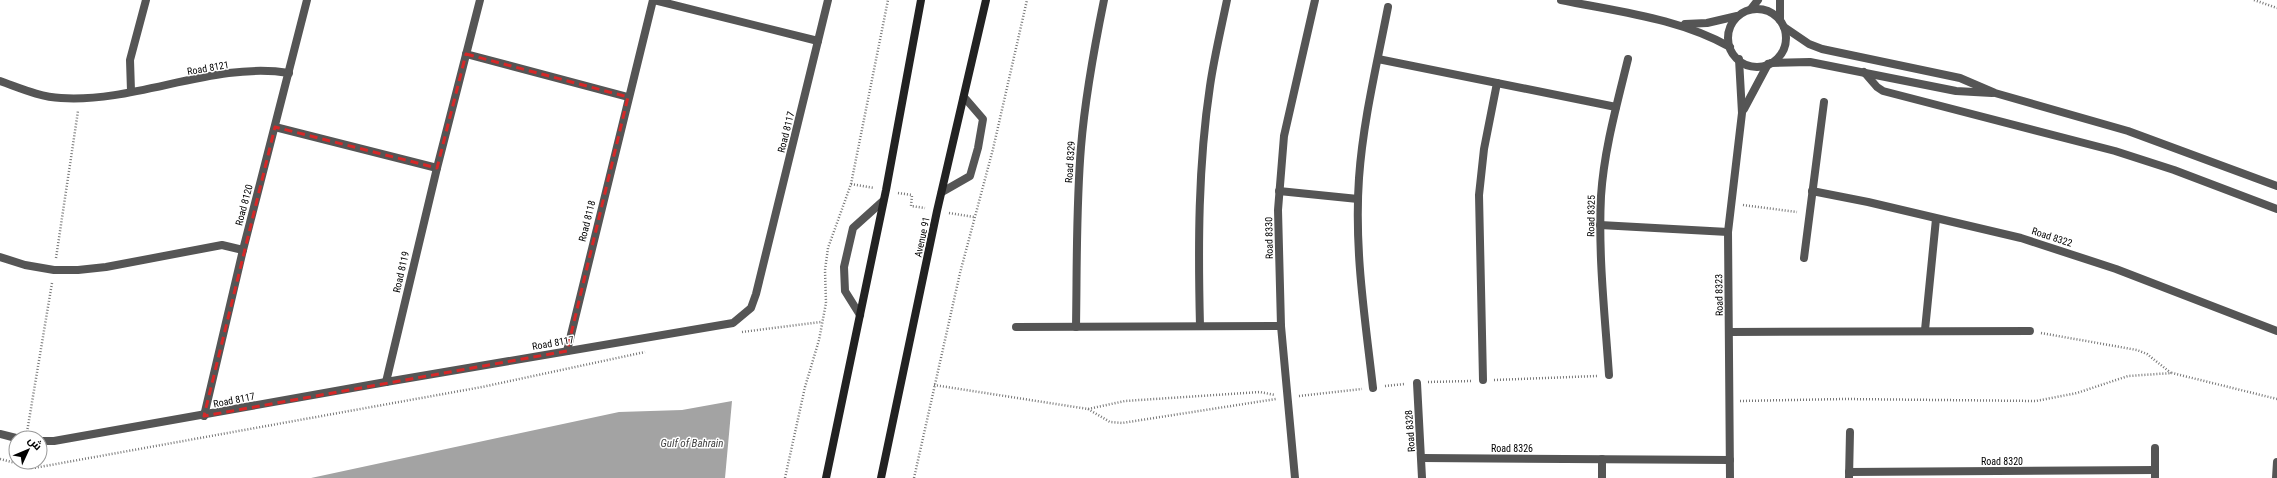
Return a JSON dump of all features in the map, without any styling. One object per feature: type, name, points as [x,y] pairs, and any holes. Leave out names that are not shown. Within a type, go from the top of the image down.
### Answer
[{"type":"street","points":[[131,91],[130,60],[146,0]]},
{"type":"street","name":"Road 8120","points":[[204,416],[243,250],[307,0]]},
{"type":"street","name":"Road 8119","points":[[386,382],[437,168],[480,0]]},
{"type":"street","points":[[654,0],[818,41]]},
{"type":"street","name":"Road 8118","points":[[566,350],[628,97],[654,0]]},
{"type":"street","name":"Road 8117","points":[[48,441],[204,416],[566,350],[719,327],[733,323],[751,308],[756,294],[828,0]]},
{"type":"street","points":[[826,478],[886,190],[921,0]]},
{"type":"street","name":"Avenue 91","points":[[881,478],[942,192],[986,0]]},
{"type":"street","name":"Road 8329","points":[[1076,327],[1077,215],[1081,147],[1092,61],[1104,0]]},
{"type":"street","points":[[1200,326],[1198,250],[1201,172],[1210,86],[1227,0]]},
{"type":"street","name":"Road 8330","points":[[1296,478],[1281,326],[1279,191],[1284,136],[1315,0]]},
{"type":"street","points":[[1561,0],[1676,23],[1704,34],[1730,47]]},
{"type":"street","points":[[1676,23],[1707,23],[1737,16],[1751,9],[1758,0]]},
{"type":"street","points":[[1769,64],[1777,58],[1785,44],[1780,0]]},
{"type":"street","points":[[1373,388],[1357,250],[1358,199],[1366,126],[1388,7]]},
{"type":"street","points":[[1751,9],[1767,10],[1782,24],[1809,44],[1822,49],[1960,78],[1995,93],[2128,131],[2277,186]]},
{"type":"street","points":[[1737,16],[1729,31],[1730,47],[1733,55],[1750,65],[1810,62],[1956,91],[1995,93]]},
{"type":"street","points":[[466,54],[628,97]]},
{"type":"street","points":[[1378,58],[1616,107]]},
{"type":"street","name":"Road 8325","points":[[1609,375],[1600,225],[1604,164],[1628,59]]},
{"type":"street","name":"Road 8323","points":[[1730,478],[1728,232],[1730,204],[1742,114],[1738,59]]},
{"type":"street","name":"Road 8323","points":[[1742,114],[1769,64]]},
{"type":"street","name":"Road 8121","points":[[0,81],[30,92],[60,98],[96,98],[240,72],[269,70],[289,73]]},
{"type":"street","points":[[1864,72],[1877,87],[1883,90],[2115,151],[2174,170],[2277,209]]},
{"type":"street","points":[[1483,380],[1479,195],[1484,149],[1497,83]]},
{"type":"street","points":[[942,192],[970,176],[978,148],[983,119],[964,97]]},
{"type":"street","points":[[1804,258],[1824,102]]},
{"type":"street","points":[[275,127],[437,168]]},
{"type":"street","points":[[1279,191],[1358,199]]},
{"type":"street","name":"Road 8322","points":[[1812,191],[1868,202],[2021,238],[2116,269],[2277,331]]},
{"type":"street","points":[[860,315],[846,291],[844,268],[853,228],[884,200]]},
{"type":"street","points":[[1925,330],[1936,219]]},
{"type":"street","points":[[1600,225],[1728,232]]},
{"type":"street","points":[[0,257],[25,265],[54,270],[78,270],[106,267],[216,246],[232,247],[243,250]]},
{"type":"street","points":[[1016,327],[1281,326]]},
{"type":"street","points":[[1730,332],[1925,330],[2030,331]]},
{"type":"street","name":"Road 8328","points":[[1417,383],[1422,478]]},
{"type":"street","points":[[1849,475],[1850,432]]},
{"type":"street","points":[[2155,448],[2155,474]]},
{"type":"street","name":"Road 8326","points":[[1422,458],[1730,460]]},
{"type":"street","points":[[1602,459],[1602,478]]},
{"type":"street","name":"Road 8320","points":[[1849,475],[2155,474]]},
{"type":"path","points":[[914,478],[934,385],[974,218],[993,149],[1027,0]]},
{"type":"path","points":[[2254,0],[2277,8]]},
{"type":"path","points":[[850,184],[912,195],[911,206],[974,218]]},
{"type":"path","points":[[1730,204],[1809,214]]},
{"type":"path","points":[[735,334],[821,322]]},
{"type":"path","points":[[2030,331],[2137,350],[2147,354],[2172,373]]},
{"type":"path","points":[[0,459],[34,468],[482,387],[650,351]]},
{"type":"path","points":[[1730,401],[1844,399],[2036,401],[2077,393],[2128,376],[2172,373],[2277,399]]},
{"type":"path","points":[[1088,409],[1110,422],[1122,422],[1289,397],[1417,383],[1609,375]]},
{"type":"path","points":[[934,385],[1088,409],[1125,401],[1260,392],[1289,397]]},
{"type":"highlighted area","points":[[466,54],[628,97],[567,351],[204,416],[275,127],[437,168]]},
{"type":"water","name":"Gulf of Bahrain","points":[[732,401],[725,478],[311,478],[619,412],[682,410]]}]
